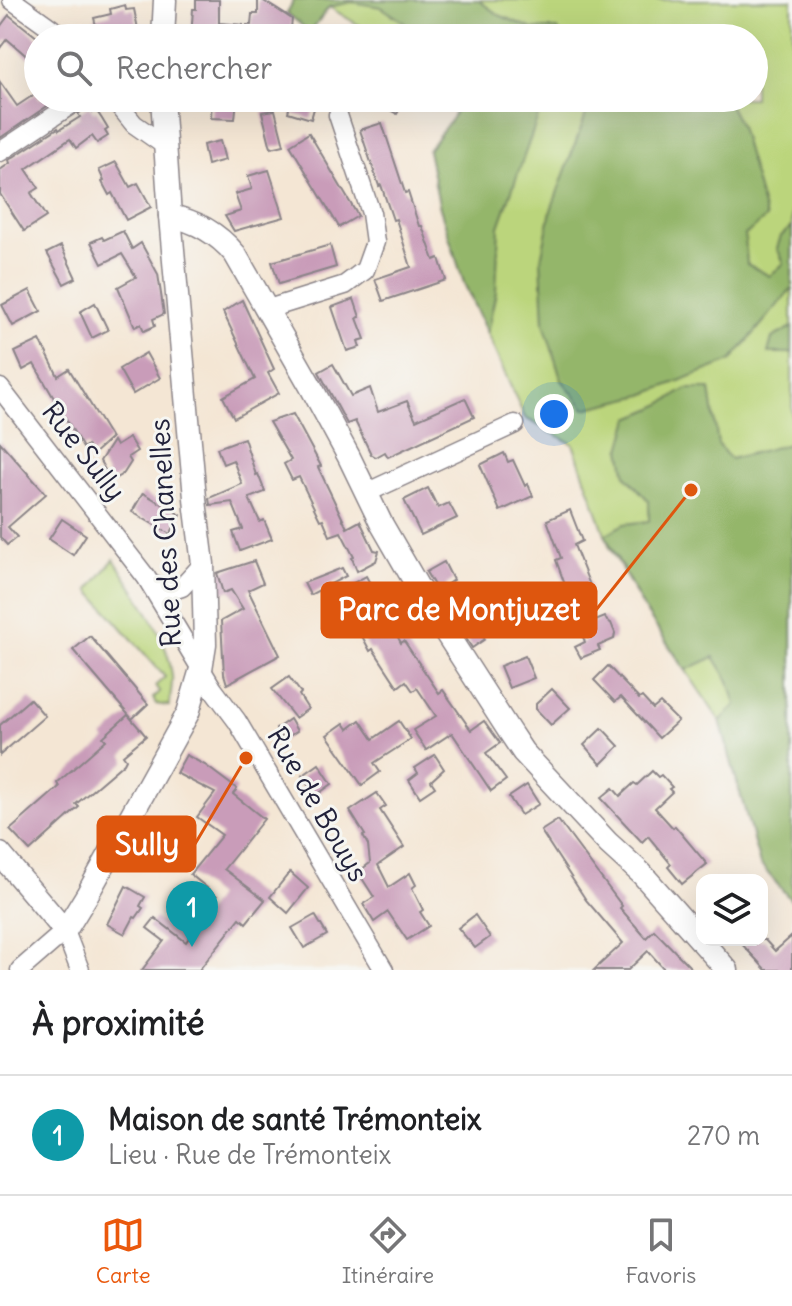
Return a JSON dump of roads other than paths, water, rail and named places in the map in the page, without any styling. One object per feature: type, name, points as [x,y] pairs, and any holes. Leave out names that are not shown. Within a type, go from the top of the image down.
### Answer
[{"type":"street","points":[[12,0],[45,24]]},
{"type":"street","points":[[164,24],[165,0]]},
{"type":"street","points":[[0,152],[60,112]]},
{"type":"street","points":[[124,112],[147,135],[167,147]]},
{"type":"street","name":"Rue des Chanelles","points":[[65,931],[188,713],[205,644],[203,564],[170,216],[163,112]]},
{"type":"street","points":[[268,309],[345,285],[365,270],[375,242],[371,213],[338,115]]},
{"type":"street","points":[[170,216],[197,224],[223,239],[235,254],[430,608],[523,752],[608,843],[642,874],[727,970]]},
{"type":"street","name":"Rue Sully","points":[[0,388],[125,548],[150,583],[201,669]]},
{"type":"street","points":[[366,493],[515,424]]},
{"type":"street","points":[[150,583],[167,592],[182,587],[203,564]]},
{"type":"street","name":"Rue de Bouys","points":[[201,669],[237,721],[384,970]]},
{"type":"street","points":[[0,854],[65,931],[80,970]]},
{"type":"street","points":[[20,970],[65,931]]},
{"type":"place","name":"Parc de Montjuzet","points":[[691,490]]},
{"type":"place","name":"Sully","points":[[246,758]]},
{"type":"place","name":"Maison de santé Trémonteix","points":[[192,947]]}]
